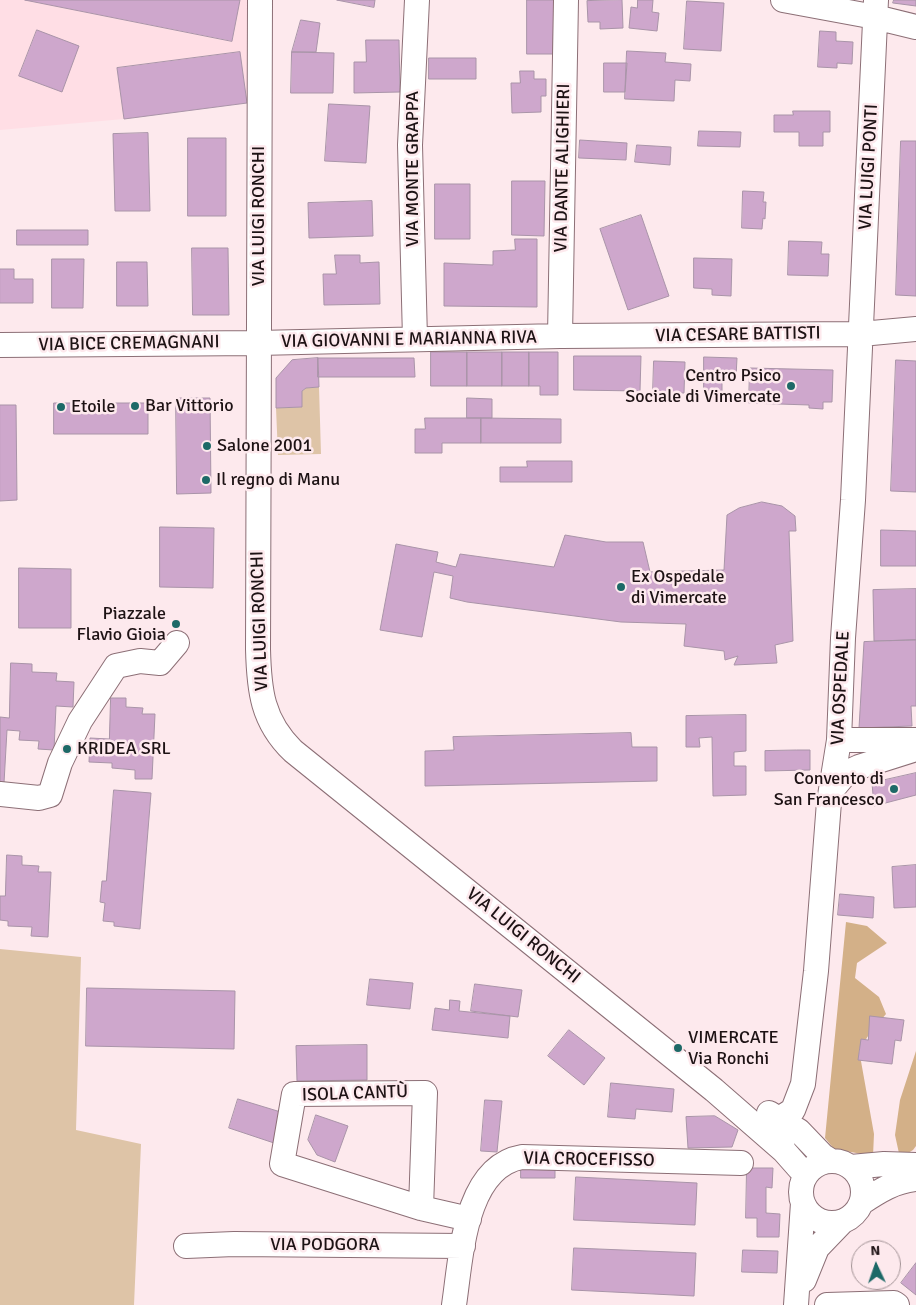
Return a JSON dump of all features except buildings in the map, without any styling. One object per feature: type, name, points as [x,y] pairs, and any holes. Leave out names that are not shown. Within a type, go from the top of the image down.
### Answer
[{"type":"street","name":"VIA LUIGI RONCHI","points":[[260,0],[258,677],[264,707],[276,732],[292,751],[714,1090],[784,1151],[806,1174]]},
{"type":"street","name":"VIA MONTE GRAPPA","points":[[415,339],[410,145],[417,0]]},
{"type":"street","name":"VIA DANTE ALIGHIERI","points":[[560,336],[566,0]]},
{"type":"street","points":[[783,0],[875,9],[916,27]]},
{"type":"street","name":"VIA LUIGI PONTI","points":[[861,334],[875,9]]},
{"type":"street","name":"VIA CESARE BATTISTI","points":[[560,336],[861,334],[916,329]]},
{"type":"street","name":"VIA OSPEDALE","points":[[780,1119],[793,1110],[803,1084],[816,971],[832,791],[839,740],[843,638],[853,500],[861,334]]},
{"type":"street","name":"VIA GIOVANNI E MARIANNA RIVA","points":[[258,343],[560,336]]},
{"type":"street","name":"VIA BICE CREMAGNANI","points":[[0,345],[258,343]]},
{"type":"street","points":[[0,794],[39,798],[50,795],[60,763],[80,721],[116,666],[140,661],[160,662],[177,643]]},
{"type":"street","points":[[839,740],[916,740]]},
{"type":"street","points":[[832,791],[846,773],[916,749]]},
{"type":"street","name":"VIA LUIGI RONCHI","points":[[714,1090],[780,1119],[799,1131],[823,1156],[841,1164]]},
{"type":"street","name":"ISOLA CANTÙ","points":[[421,1208],[425,1092],[294,1094],[282,1164],[421,1208],[469,1219]]},
{"type":"street","points":[[780,1119],[780,1140],[784,1151]]},
{"type":"street","name":"VIA CROCEFISSO","points":[[454,1305],[469,1219],[482,1184],[501,1166],[514,1159],[522,1157],[741,1164]]},
{"type":"street","points":[[841,1164],[858,1174],[862,1183],[861,1203],[857,1211],[850,1218],[842,1222],[832,1224],[823,1222],[807,1212],[800,1194],[806,1174],[813,1167],[822,1163],[916,1164]]},
{"type":"street","points":[[861,1203],[899,1181],[916,1179]]},
{"type":"street","points":[[796,1301],[803,1204]]},
{"type":"street","points":[[796,1301],[817,1248],[842,1222]]},
{"type":"street","name":"VIA PODGORA","points":[[186,1246],[234,1244],[463,1246]]},
{"type":"street","points":[[828,1305],[895,1304]]},
{"type":"shaded area","points":[[0,0],[247,0],[247,103],[124,119],[0,130]]},
{"type":"shaded area","points":[[319,387],[321,454],[278,455],[276,408],[302,407],[302,391],[306,388]]},
{"type":"shaded area","points":[[846,922],[867,926],[887,943],[857,963],[855,978],[879,997],[886,1014],[859,1050],[874,1134],[873,1156],[834,1149],[825,1138]]},
{"type":"shaded area","points":[[0,949],[81,957],[76,1130],[141,1144],[134,1305],[0,1305]]},
{"type":"shaded area","points":[[916,1051],[916,1146],[900,1158],[895,1135],[900,1100]]},
{"type":"place","name":"Centro Psico Sociale di Vimercate","points":[[791,386]]},
{"type":"place","name":"Bar Vittorio","points":[[135,406]]},
{"type":"place","name":"Etoile","points":[[61,407]]},
{"type":"place","name":"Salone 2001","points":[[207,446]]},
{"type":"place","name":"Il regno di Manu","points":[[206,480]]},
{"type":"place","name":"Ex Ospedale di Vimercate","points":[[621,587]]},
{"type":"place","name":"Piazzale Flavio Gioia","points":[[176,624]]},
{"type":"place","name":"KRIDEA SRL","points":[[67,749]]},
{"type":"place","name":"Convento di San Francesco","points":[[894,789]]},
{"type":"place","name":"VIMERCATE Via Ronchi","points":[[678,1048]]}]
